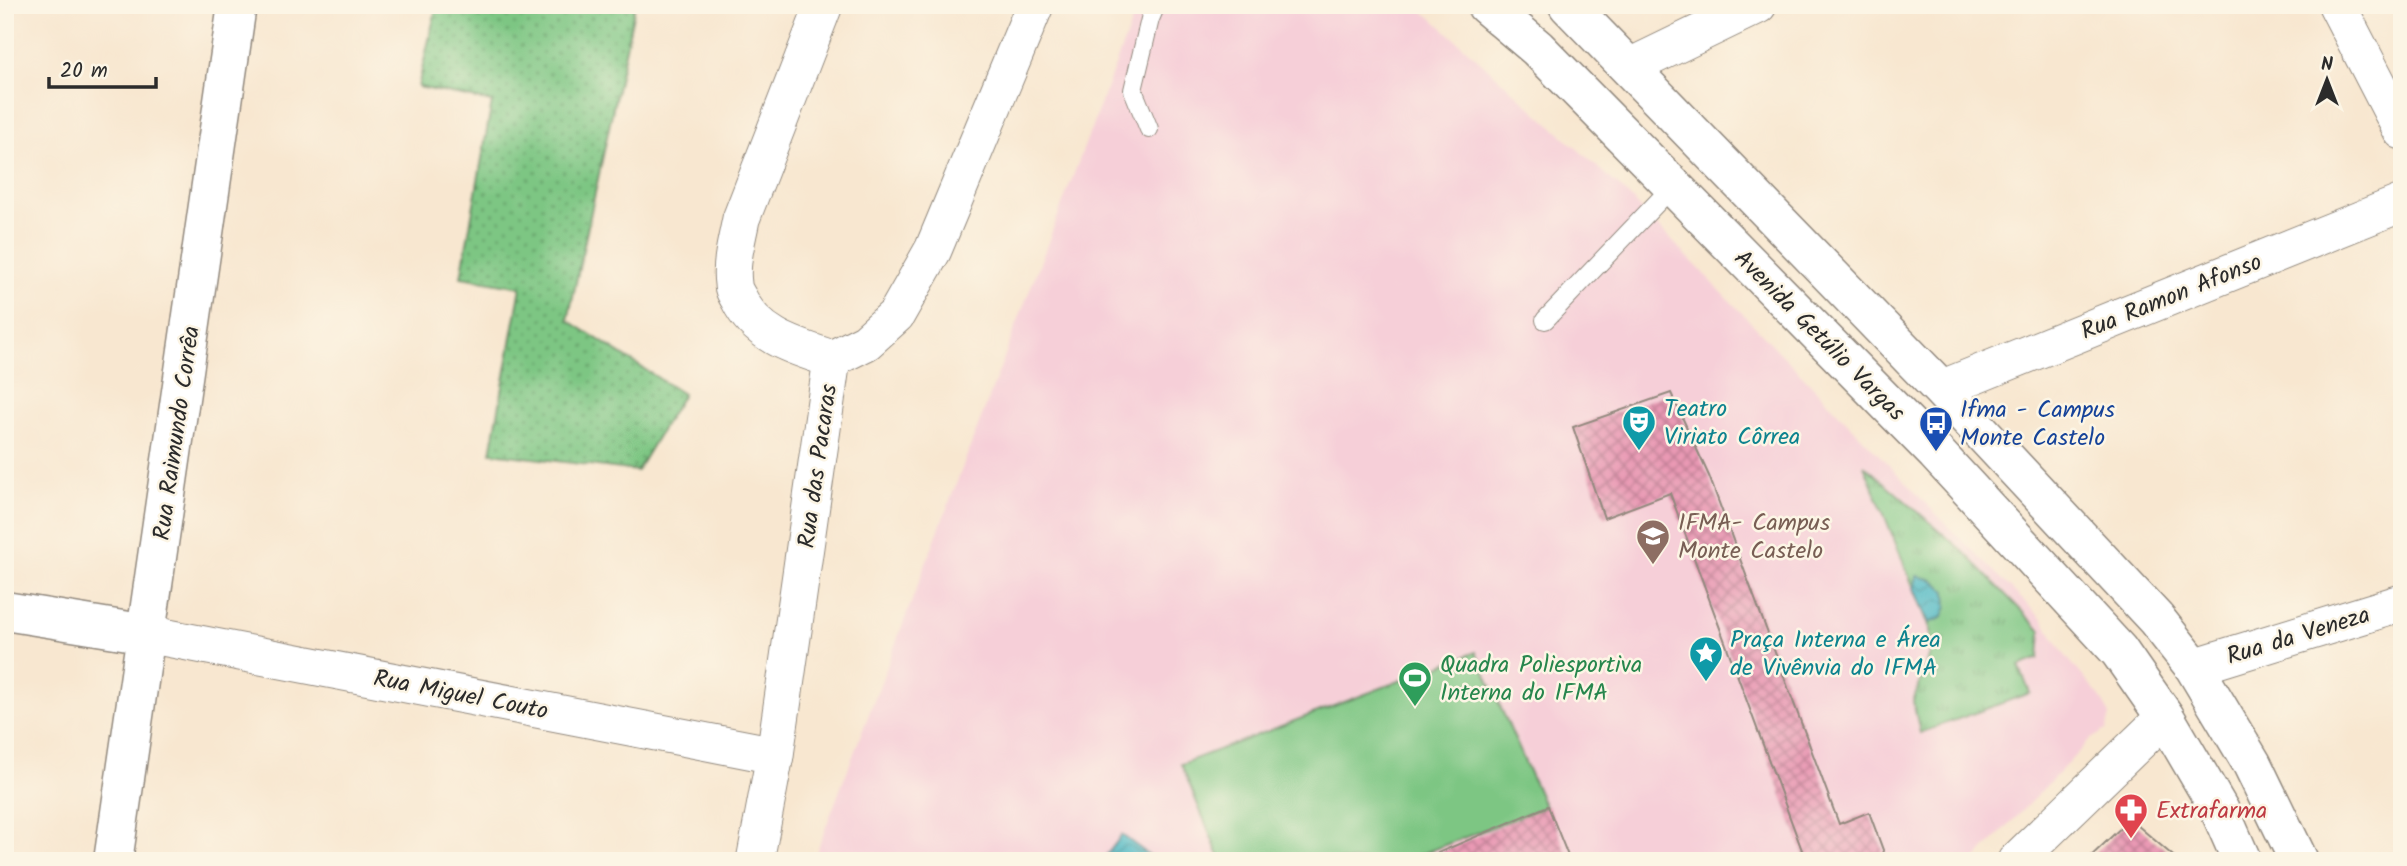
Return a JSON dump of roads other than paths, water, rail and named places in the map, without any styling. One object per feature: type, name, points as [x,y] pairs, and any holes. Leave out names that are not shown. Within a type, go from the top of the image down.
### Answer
[{"type":"main road","name":"Rua Raimundo Corrêa","points":[[113,861],[237,5]]},
{"type":"main road","name":"Avenida Getúlio Vargas","points":[[1486,5],[1537,48],[1936,453],[2119,651],[2165,717],[2220,811],[2242,861]]},
{"type":"main road","name":"Avenida Getúlio Vargas","points":[[1568,5],[1941,389],[2156,619],[2194,667],[2252,764],[2299,861]]},
{"type":"main road","points":[[5,611],[147,634]]},
{"type":"street","points":[[824,5],[741,219],[734,254],[732,286],[744,311],[758,326],[788,345],[832,359]]},
{"type":"street","name":"Rua das Pacaras","points":[[755,861],[775,755],[832,359],[866,342],[896,315],[933,250],[1035,5]]},
{"type":"street","points":[[1630,67],[1758,5]]},
{"type":"street","points":[[2337,5],[2402,131]]},
{"type":"street","name":"Rua Ramon Afonso","points":[[1941,389],[2402,203]]},
{"type":"street","name":"Rua da Veneza","points":[[2194,667],[2402,603]]},
{"type":"street","name":"Rua Miguel Couto","points":[[147,634],[775,755]]},
{"type":"street","points":[[2016,861],[2165,717]]},
{"type":"lane","points":[[1149,129],[1133,90],[1150,19],[1156,5]]},
{"type":"lane","points":[[1545,320],[1673,186]]},
{"type":"water","points":[[1917,576],[1934,580],[1946,591],[1947,607],[1942,618],[1929,623],[1914,588]]},
{"type":"water","points":[[1122,835],[1157,861],[1102,861]]},
{"type":"place","name":"Teatro Viriato Côrrea","points":[[1639,452]]},
{"type":"place","name":"Ifma - Campus Monte Castelo","points":[[1936,453]]},
{"type":"place","name":"IFMA- Campus Monte Castelo","points":[[1653,566]]},
{"type":"place","name":"Praça Interna e Área de Vivênvia do IFMA","points":[[1706,683]]},
{"type":"place","name":"Quadra Poliesportiva Interna do IFMA","points":[[1415,708]]},
{"type":"place","name":"Extrafarma","points":[[2131,840]]}]
